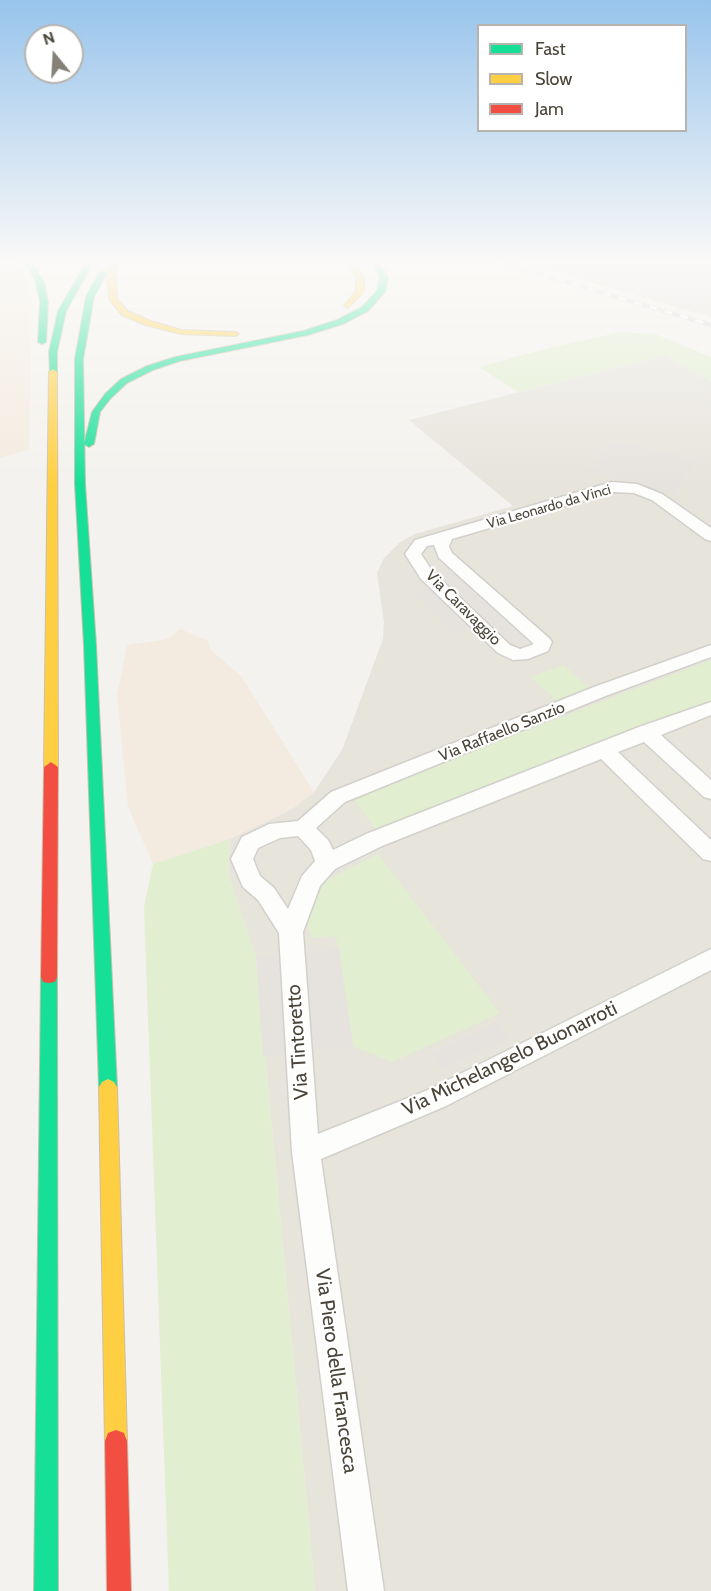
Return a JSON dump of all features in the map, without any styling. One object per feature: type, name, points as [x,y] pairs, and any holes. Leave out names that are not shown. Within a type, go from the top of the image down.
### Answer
[{"type":"highway","points":[[42,335],[39,380],[53,416]]},
{"type":"highway","points":[[46,1591],[53,352],[56,335]]},
{"type":"highway","points":[[83,335],[79,358],[80,483],[90,645],[109,1108],[119,1591]]},
{"type":"highway","points":[[80,483],[96,412],[108,396],[124,381],[150,368],[178,359],[294,335]]},
{"type":"street","name":"Via Leonardo da Vinci","points":[[446,536],[612,488],[637,489],[657,497],[711,536]]},
{"type":"street","name":"Via Caravaggio","points":[[446,536],[441,546],[445,555],[540,639],[543,642],[542,647],[522,655],[513,654],[504,649],[427,575],[413,554],[421,543],[446,536]]},
{"type":"street","name":"Via Raffaello Sanzio","points":[[303,828],[338,797],[601,691],[711,651]]},
{"type":"street","points":[[303,828],[320,846],[327,863],[374,840],[711,708]]},
{"type":"street","points":[[646,732],[711,792]]},
{"type":"street","points":[[603,749],[711,853]]},
{"type":"street","name":"Via Tintoretto","points":[[291,932],[266,894],[251,881],[242,859],[250,843],[277,830],[303,828]]},
{"type":"street","name":"Via Tintoretto","points":[[306,1152],[291,932],[310,882],[327,863]]},
{"type":"street","name":"Via Michelangelo Buonarroti","points":[[306,1152],[437,1098],[711,959]]},
{"type":"street","name":"Via Piero della Francesca","points":[[306,1152],[366,1591]]},
{"type":"shaded area","points":[[0,335],[31,335],[29,450],[0,458]]},
{"type":"shaded area","points":[[665,355],[711,381],[711,1591],[315,1591],[256,957],[228,875],[230,839],[292,809],[314,792],[342,750],[383,639],[384,622],[377,573],[384,558],[399,543],[415,534],[513,506],[409,420]]},
{"type":"shaded area","points":[[615,441],[696,460],[674,494],[590,472]]},
{"type":"shaded area","points":[[453,565],[533,638],[511,646],[485,622],[454,633],[414,594],[443,584],[431,572]]},
{"type":"shaded area","points":[[180,629],[207,640],[212,651],[242,677],[314,792],[292,809],[230,839],[153,864],[128,807],[117,695],[127,645],[168,639]]},
{"type":"shaded area","points":[[339,949],[353,1046],[263,1057],[256,957]]},
{"type":"shaded area","points":[[497,1022],[509,1038],[442,1070],[431,1053]]},
{"type":"green space","points":[[606,335],[659,335],[711,357],[711,381],[665,355],[518,392],[479,367]]},
{"type":"green space","points":[[711,660],[711,702],[378,833],[352,797]]},
{"type":"green space","points":[[564,665],[589,688],[556,701],[531,677]]},
{"type":"green space","points":[[230,839],[228,875],[256,957],[315,1591],[169,1591],[144,907],[153,864]]},
{"type":"green space","points":[[378,854],[500,1013],[392,1062],[353,1046],[339,949],[335,936],[312,938],[303,916],[313,893],[325,881]]},
{"type":"traffic: fast","points":[[42,335],[42,342]]},
{"type":"traffic: fast","points":[[53,372],[53,352],[57,335]]},
{"type":"traffic: fast","points":[[83,335],[79,359],[80,484],[90,645],[108,1087]]},
{"type":"traffic: fast","points":[[89,444],[96,412],[108,396],[124,381],[150,368],[178,359],[294,335]]},
{"type":"traffic: fast","points":[[46,1591],[49,977]]},
{"type":"traffic: slow","points":[[51,767],[53,372]]},
{"type":"traffic: slow","points":[[108,1087],[116,1441]]},
{"type":"traffic: jam","points":[[49,977],[51,767]]},
{"type":"traffic: jam","points":[[116,1441],[119,1591]]}]
